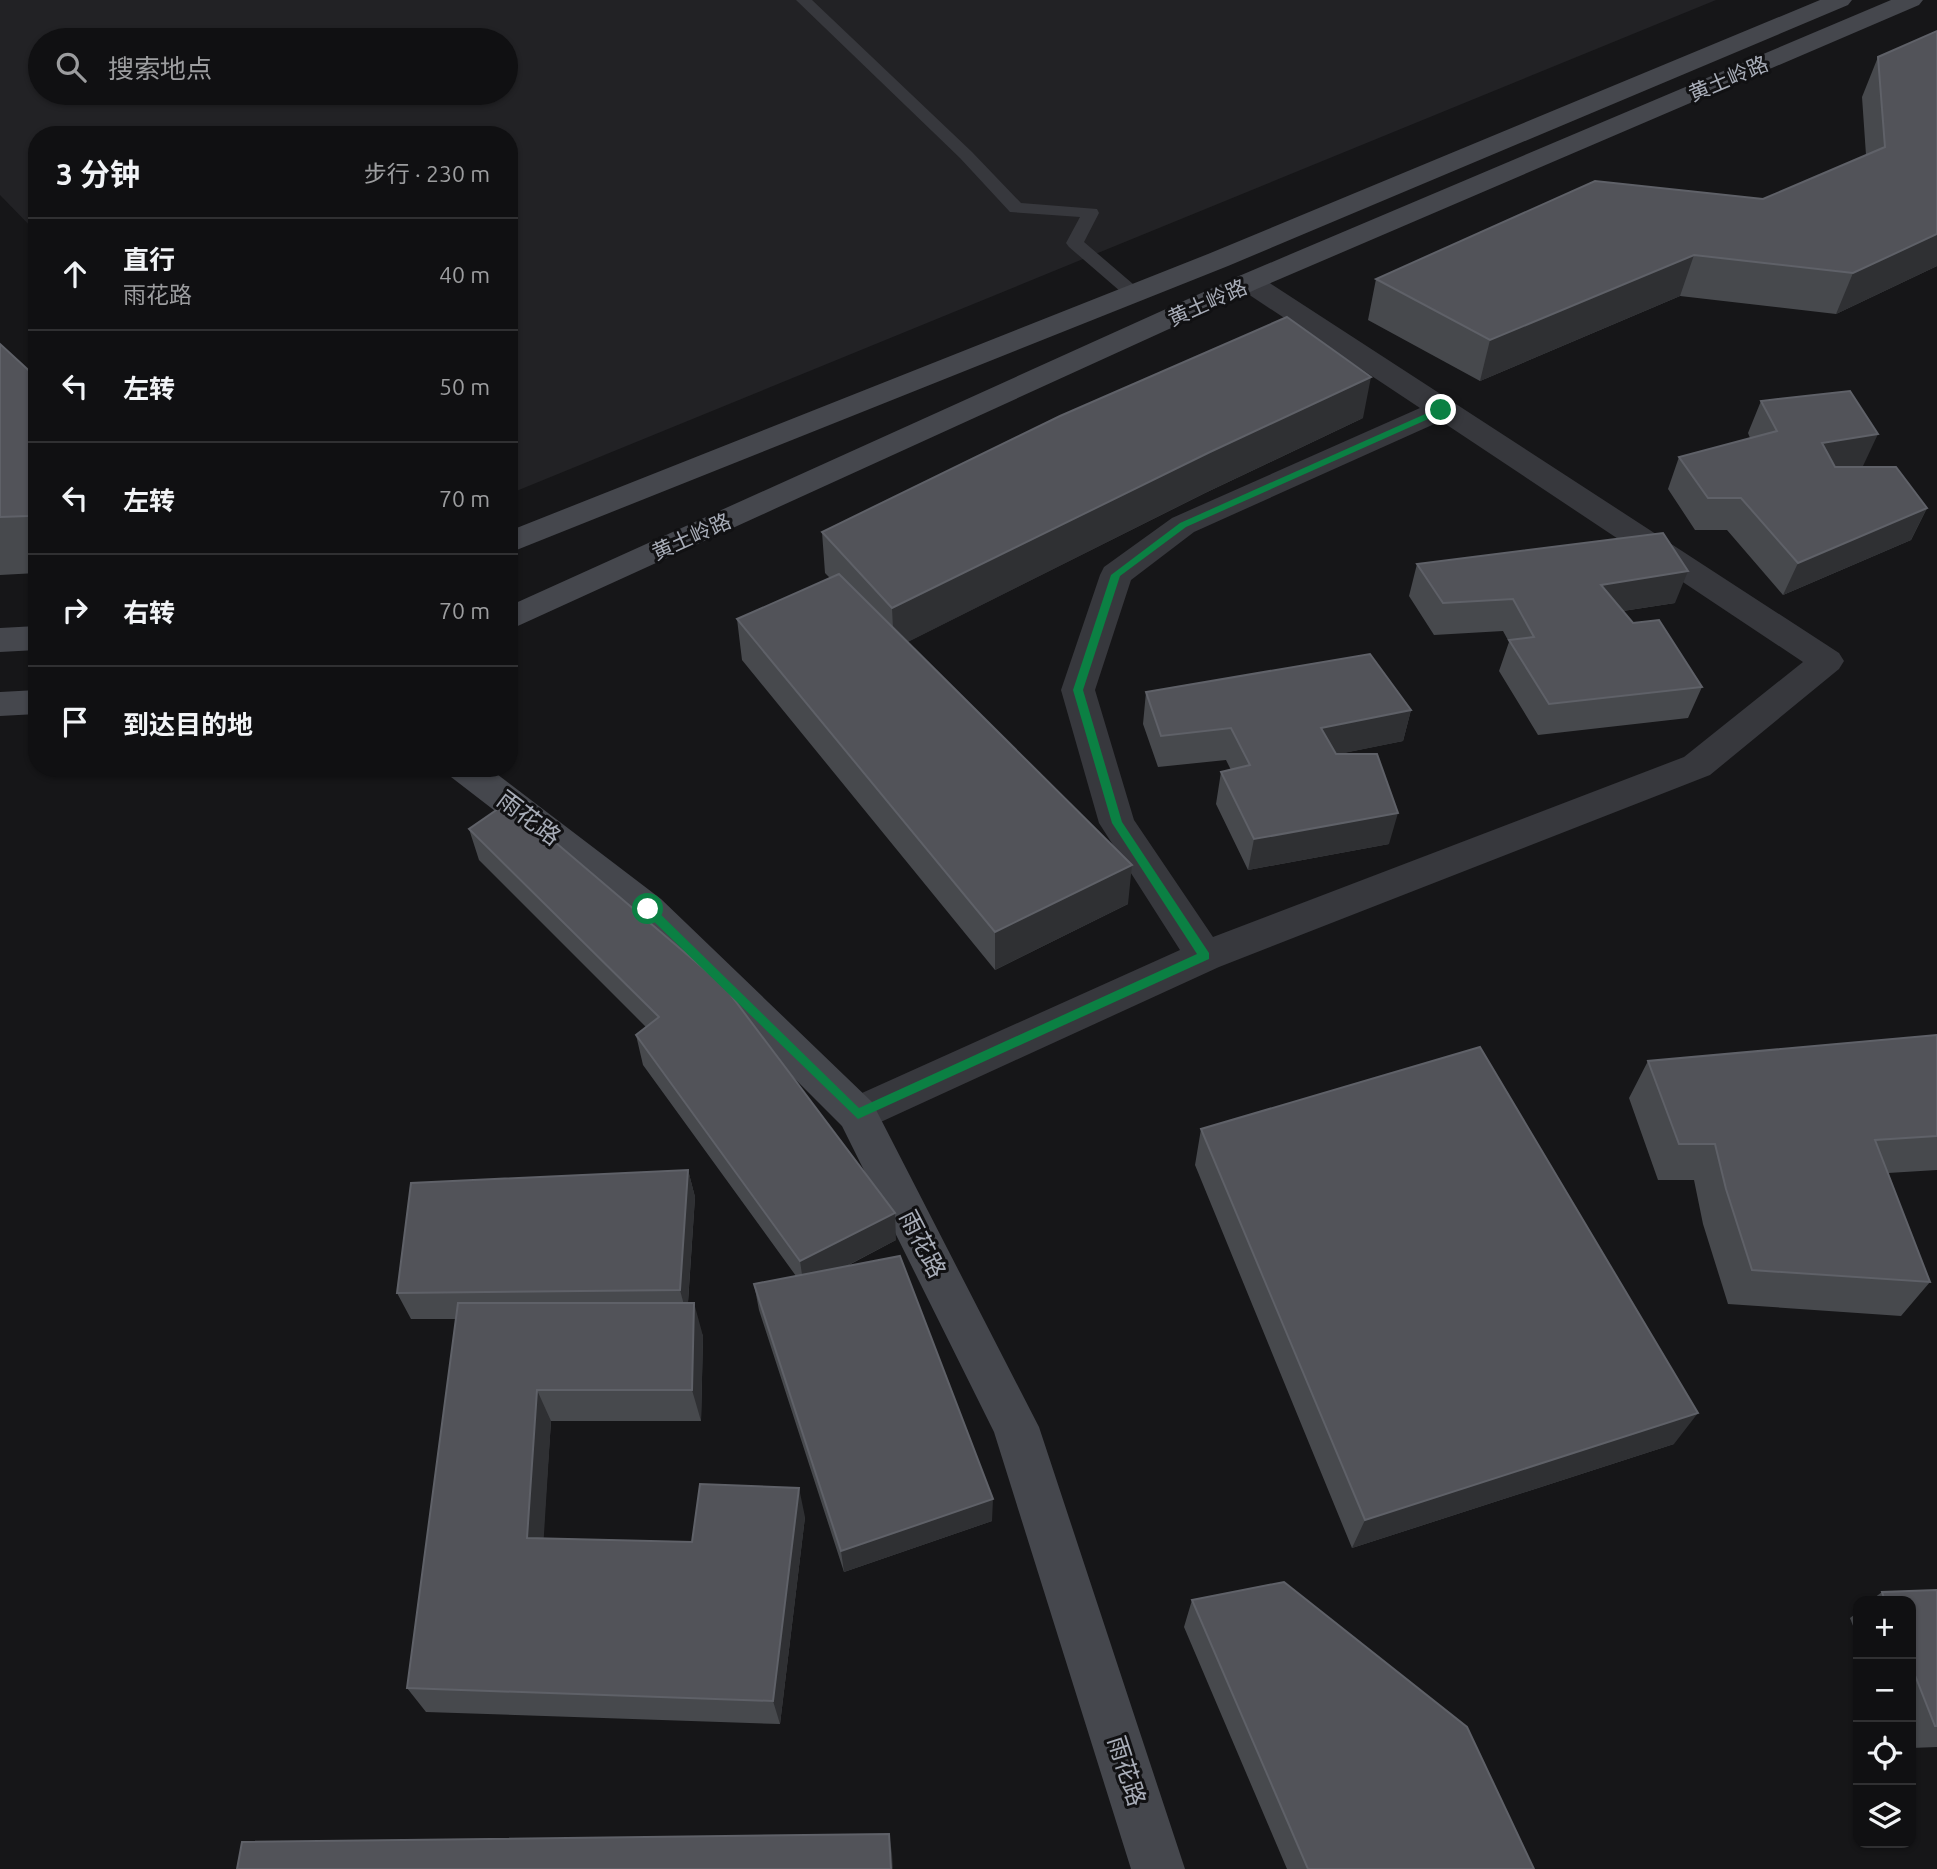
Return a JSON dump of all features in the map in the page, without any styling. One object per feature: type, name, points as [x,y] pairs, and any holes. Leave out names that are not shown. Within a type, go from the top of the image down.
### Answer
[{"type":"street","name":"黄土岭路","points":[[518,539],[1133,294],[1840,0]]},
{"type":"street","name":"黄土岭路","points":[[518,615],[1249,282],[1911,0]]},
{"type":"street","points":[[858,1114],[1205,956],[1697,766],[1828,661],[1249,282]]},
{"type":"street","points":[[1205,956],[1117,823],[1078,690],[1116,575],[1183,525],[1441,410]]},
{"type":"street","points":[[0,704],[28,702]]},
{"type":"street","name":"雨花路","points":[[476,777],[648,909],[858,1114],[1016,1427],[1158,1869]]},
{"type":"lane","points":[[803,0],[966,155],[1016,208],[1091,212],[1075,243],[1133,294]]},
{"type":"shaded area","points":[[0,0],[1716,0],[518,490],[518,126],[28,126],[28,224],[0,195]]},
{"type":"building","points":[[1937,31],[1937,234],[1853,273],[1694,255],[1490,340],[1376,279],[1595,181],[1763,199],[1885,147],[1878,57]]},
{"type":"building","points":[[1287,317],[1371,377],[1210,452],[892,608],[822,532],[1060,416]]},
{"type":"building","points":[[0,344],[28,370],[28,516],[0,517]]},
{"type":"building","points":[[1850,391],[1878,434],[1822,443],[1835,467],[1896,467],[1927,508],[1798,563],[1741,498],[1708,498],[1679,457],[1777,431],[1761,401]]},
{"type":"building","points":[[1663,533],[1688,571],[1601,585],[1633,623],[1659,620],[1702,687],[1549,704],[1509,640],[1534,637],[1513,599],[1443,603],[1417,564]]},
{"type":"building","points":[[839,574],[1132,865],[995,932],[737,619]]},
{"type":"building","points":[[1370,654],[1411,710],[1321,728],[1336,754],[1377,754],[1398,813],[1254,839],[1221,772],[1250,765],[1231,728],[1161,736],[1146,692]]},
{"type":"building","points":[[508,802],[724,986],[895,1213],[800,1261],[636,1035],[659,1017],[469,829]]},
{"type":"building","points":[[1937,1035],[1937,1136],[1875,1140],[1930,1282],[1752,1270],[1726,1189],[1715,1144],[1679,1144],[1648,1061]]},
{"type":"building","points":[[1480,1047],[1698,1413],[1365,1520],[1201,1129]]},
{"type":"building","points":[[688,1170],[680,1290],[397,1293],[411,1183]]},
{"type":"building","points":[[900,1256],[993,1499],[841,1551],[754,1284]]},
{"type":"building","points":[[458,1303],[694,1303],[692,1390],[537,1390],[527,1538],[692,1542],[700,1484],[799,1488],[773,1701],[407,1688]]},
{"type":"building","points":[[1284,1582],[1467,1727],[1534,1869],[1308,1869],[1192,1600]]},
{"type":"building","points":[[1937,1590],[1937,1726],[1916,1678],[1916,1596],[1883,1596],[1882,1592]]},
{"type":"building","points":[[889,1834],[891,1869],[237,1869],[242,1842]]},
{"type":"route","points":[[648,909],[858,1114],[1205,956],[1117,823],[1078,690],[1116,575],[1183,525],[1441,410]]}]
